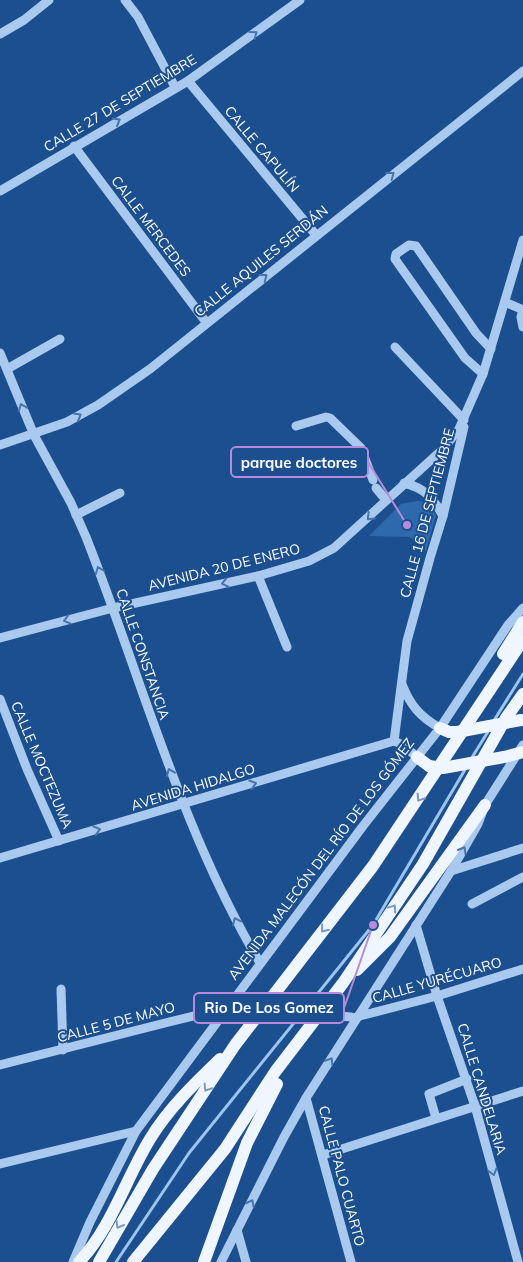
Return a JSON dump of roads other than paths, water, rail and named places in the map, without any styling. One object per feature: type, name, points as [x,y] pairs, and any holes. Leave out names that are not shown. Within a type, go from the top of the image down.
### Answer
[{"type":"main road","points":[[462,729],[481,690],[523,622]]},
{"type":"main road","points":[[98,1262],[153,1169],[235,1045],[373,866],[462,729],[523,640]]},
{"type":"main road","points":[[133,1262],[224,1149],[299,1040],[342,983],[423,864],[506,718],[523,694]]},
{"type":"main road","points":[[440,728],[451,732],[522,720]]},
{"type":"main road","points":[[417,757],[429,766],[443,768],[522,754]]},
{"type":"main road","points":[[342,983],[390,937],[485,805]]},
{"type":"main road","points":[[204,1262],[250,1135],[299,1040]]},
{"type":"main road","points":[[79,1262],[101,1233],[160,1123],[204,1074],[235,1045]]},
{"type":"street","points":[[0,34],[29,17],[49,0]]},
{"type":"street","points":[[125,0],[138,17],[175,87]]},
{"type":"street","name":"CALLE 27 DE SEPTIEMBRE","points":[[0,191],[188,81],[300,0]]},
{"type":"street","name":"CALLE AQUILES SERDÁN","points":[[0,446],[67,422],[98,405],[150,369],[206,322],[523,71]]},
{"type":"street","name":"CALLE CAPULÍN","points":[[188,81],[316,235]]},
{"type":"street","name":"CALLE MERCEDES","points":[[74,146],[206,322]]},
{"type":"street","name":"CALLE 16 DE SEPTIEMBRE","points":[[394,741],[407,641],[430,558],[444,516],[465,425],[464,420],[483,374],[523,240]]},
{"type":"street","points":[[483,374],[460,350],[395,259],[396,254],[409,245],[416,246],[476,333],[491,349]]},
{"type":"street","points":[[505,302],[523,310],[521,317],[523,327]]},
{"type":"street","points":[[7,369],[60,339]]},
{"type":"street","points":[[395,346],[464,420]]},
{"type":"street","name":"CALLE CONSTANCIA","points":[[0,353],[34,435],[76,515],[113,608],[161,750],[234,915],[260,963]]},
{"type":"street","points":[[296,426],[326,417],[330,418],[361,448],[375,484],[386,500]]},
{"type":"street","name":"AVENIDA 20 DE ENERO","points":[[0,638],[113,608],[258,576],[325,554],[352,533],[443,449],[464,420]]},
{"type":"street","points":[[404,483],[427,493],[444,516]]},
{"type":"street","points":[[76,515],[120,493]]},
{"type":"street","points":[[258,576],[287,647]]},
{"type":"street","name":"AVENIDA MALECÓN DEL RÍO DE LOS GÓMEZ","points":[[73,1262],[90,1222],[136,1131],[226,1008],[440,728],[494,647],[523,608]]},
{"type":"street","points":[[401,682],[410,702],[418,713],[440,728]]},
{"type":"street","name":"CALLE MOCTEZUMA","points":[[0,699],[27,769],[59,842]]},
{"type":"street","points":[[394,741],[403,745],[417,757]]},
{"type":"street","name":"AVENIDA HIDALGO","points":[[0,858],[394,741]]},
{"type":"street","points":[[221,1262],[284,1137],[306,1098],[354,1017],[451,871],[478,824],[485,805],[522,754]]},
{"type":"street","points":[[451,871],[523,848]]},
{"type":"street","points":[[472,904],[523,877]]},
{"type":"street","name":"CALLE CANDELARIA","points":[[416,925],[437,996],[467,1079],[518,1262]]},
{"type":"street","name":"CALLE YURÉCUARO","points":[[354,1017],[437,996],[523,969]]},
{"type":"street","points":[[61,989],[63,1050]]},
{"type":"street","name":"CALLE 5 DE MAYO","points":[[0,1065],[226,1008],[354,1017]]},
{"type":"street","points":[[436,1118],[429,1094],[467,1079]]},
{"type":"street","points":[[323,1155],[523,1091]]},
{"type":"street","name":"CALLE PALO CUARTO","points":[[306,1098],[351,1262]]},
{"type":"street","points":[[0,1164],[136,1131]]},
{"type":"street","points":[[237,1230],[246,1262]]},
{"type":"waterway","points":[[493,722],[523,674]]},
{"type":"waterway","points":[[471,759],[489,730]]},
{"type":"waterway","points":[[116,1262],[189,1153],[373,925],[466,768]]},
{"type":"place","name":"parque doctores","points":[[407,525]]},
{"type":"place","name":"Rio De Los Gomez","points":[[373,925]]}]
